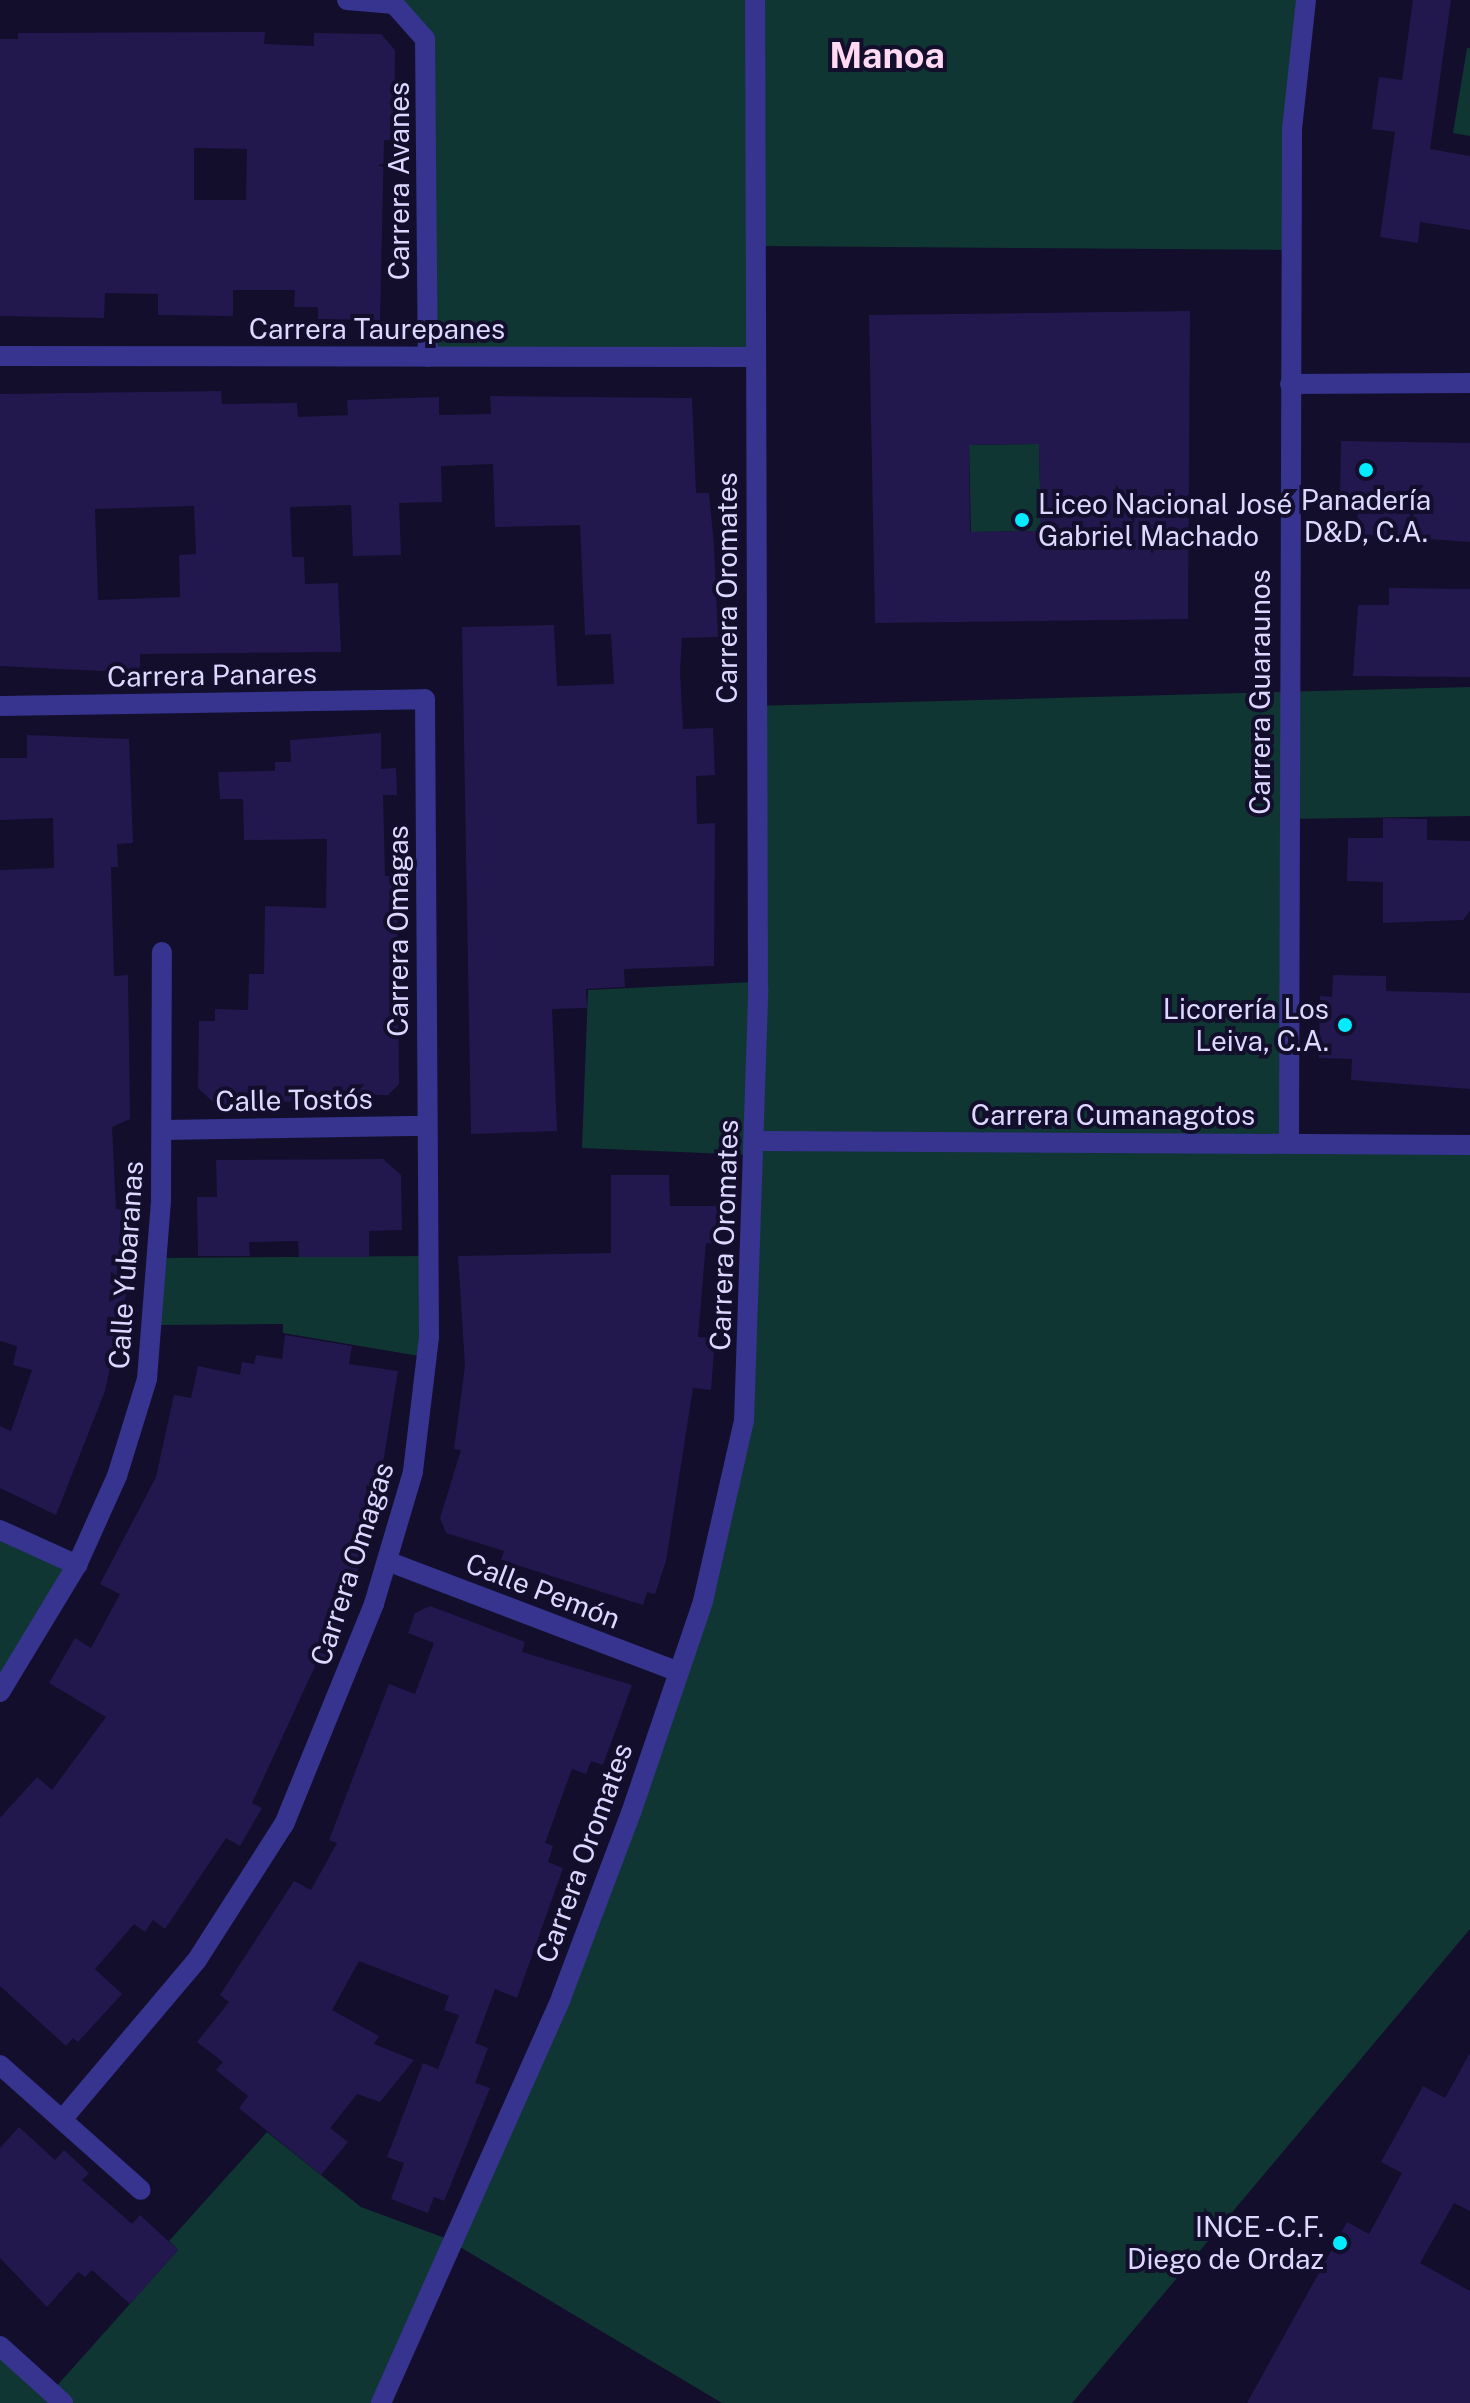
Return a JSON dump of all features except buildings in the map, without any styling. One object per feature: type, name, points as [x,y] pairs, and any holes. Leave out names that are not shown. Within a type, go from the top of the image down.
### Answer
[{"type":"street","name":"Carrera Avanes","points":[[347,0],[407,11],[427,56],[428,357]]},
{"type":"street","name":"Carrera Oromates","points":[[381,2403],[561,1998],[679,1672],[726,1515],[744,1421],[756,1141],[755,0]]},
{"type":"street","name":"Carrera Guaraunos","points":[[1289,1144],[1292,129],[1306,0]]},
{"type":"street","name":"Carrera Taurepanes","points":[[0,356],[754,357]]},
{"type":"street","points":[[1290,384],[1470,383]]},
{"type":"street","name":"Carrera Panares","points":[[0,706],[425,699]]},
{"type":"street","name":"Carrera Omagas","points":[[62,2120],[155,2014],[262,1865],[308,1776],[387,1561],[413,1472],[429,1337],[425,699]]},
{"type":"street","name":"Calle Yubaranas","points":[[0,1692],[77,1565],[117,1476],[147,1379],[162,1130],[162,952]]},
{"type":"street","name":"Calle Tostós","points":[[162,1130],[427,1126]]},
{"type":"street","name":"Carrera Cumanagotos","points":[[756,1141],[1470,1145]]},
{"type":"street","points":[[0,1530],[77,1565]]},
{"type":"street","name":"Calle Pemón","points":[[387,1561],[679,1672]]},
{"type":"street","points":[[0,2065],[141,2190]]},
{"type":"street","points":[[0,2346],[63,2403]]},
{"type":"green space","points":[[347,0],[1306,0],[1291,250],[753,246],[754,357],[428,357],[427,56],[407,11]]},
{"type":"green space","points":[[1467,48],[1470,48],[1470,136],[1453,133]]},
{"type":"green space","points":[[1039,444],[1041,531],[971,532],[969,445]]},
{"type":"green space","points":[[1470,687],[1470,816],[1289,819],[1289,1144],[1470,1145],[1470,1929],[1072,2403],[722,2403],[455,2244],[561,1998],[703,1601],[744,1421],[756,706]]},
{"type":"green space","points":[[754,982],[753,1155],[582,1148],[588,990]]},
{"type":"green space","points":[[428,1256],[425,1357],[283,1333],[283,1324],[157,1325],[161,1258]]},
{"type":"green space","points":[[0,1534],[73,1566],[0,1687]]},
{"type":"green space","points":[[267,2132],[361,2207],[453,2241],[376,2403],[70,2403],[54,2389],[178,2250],[169,2241]]},
{"type":"green space","points":[[0,2346],[63,2403],[0,2403]]},
{"type":"place","name":"Panadería D&D, C.A.","points":[[1366,470]]},
{"type":"place","name":"Liceo Nacional José Gabriel Machado","points":[[1022,520]]},
{"type":"place","name":"Licorería Los Leiva, C.A.","points":[[1345,1025]]},
{"type":"place","name":"INCE - C.F. Diego de Ordaz","points":[[1340,2243]]},
{"type":"district","name":"Manoa","points":[[887,56]]}]
